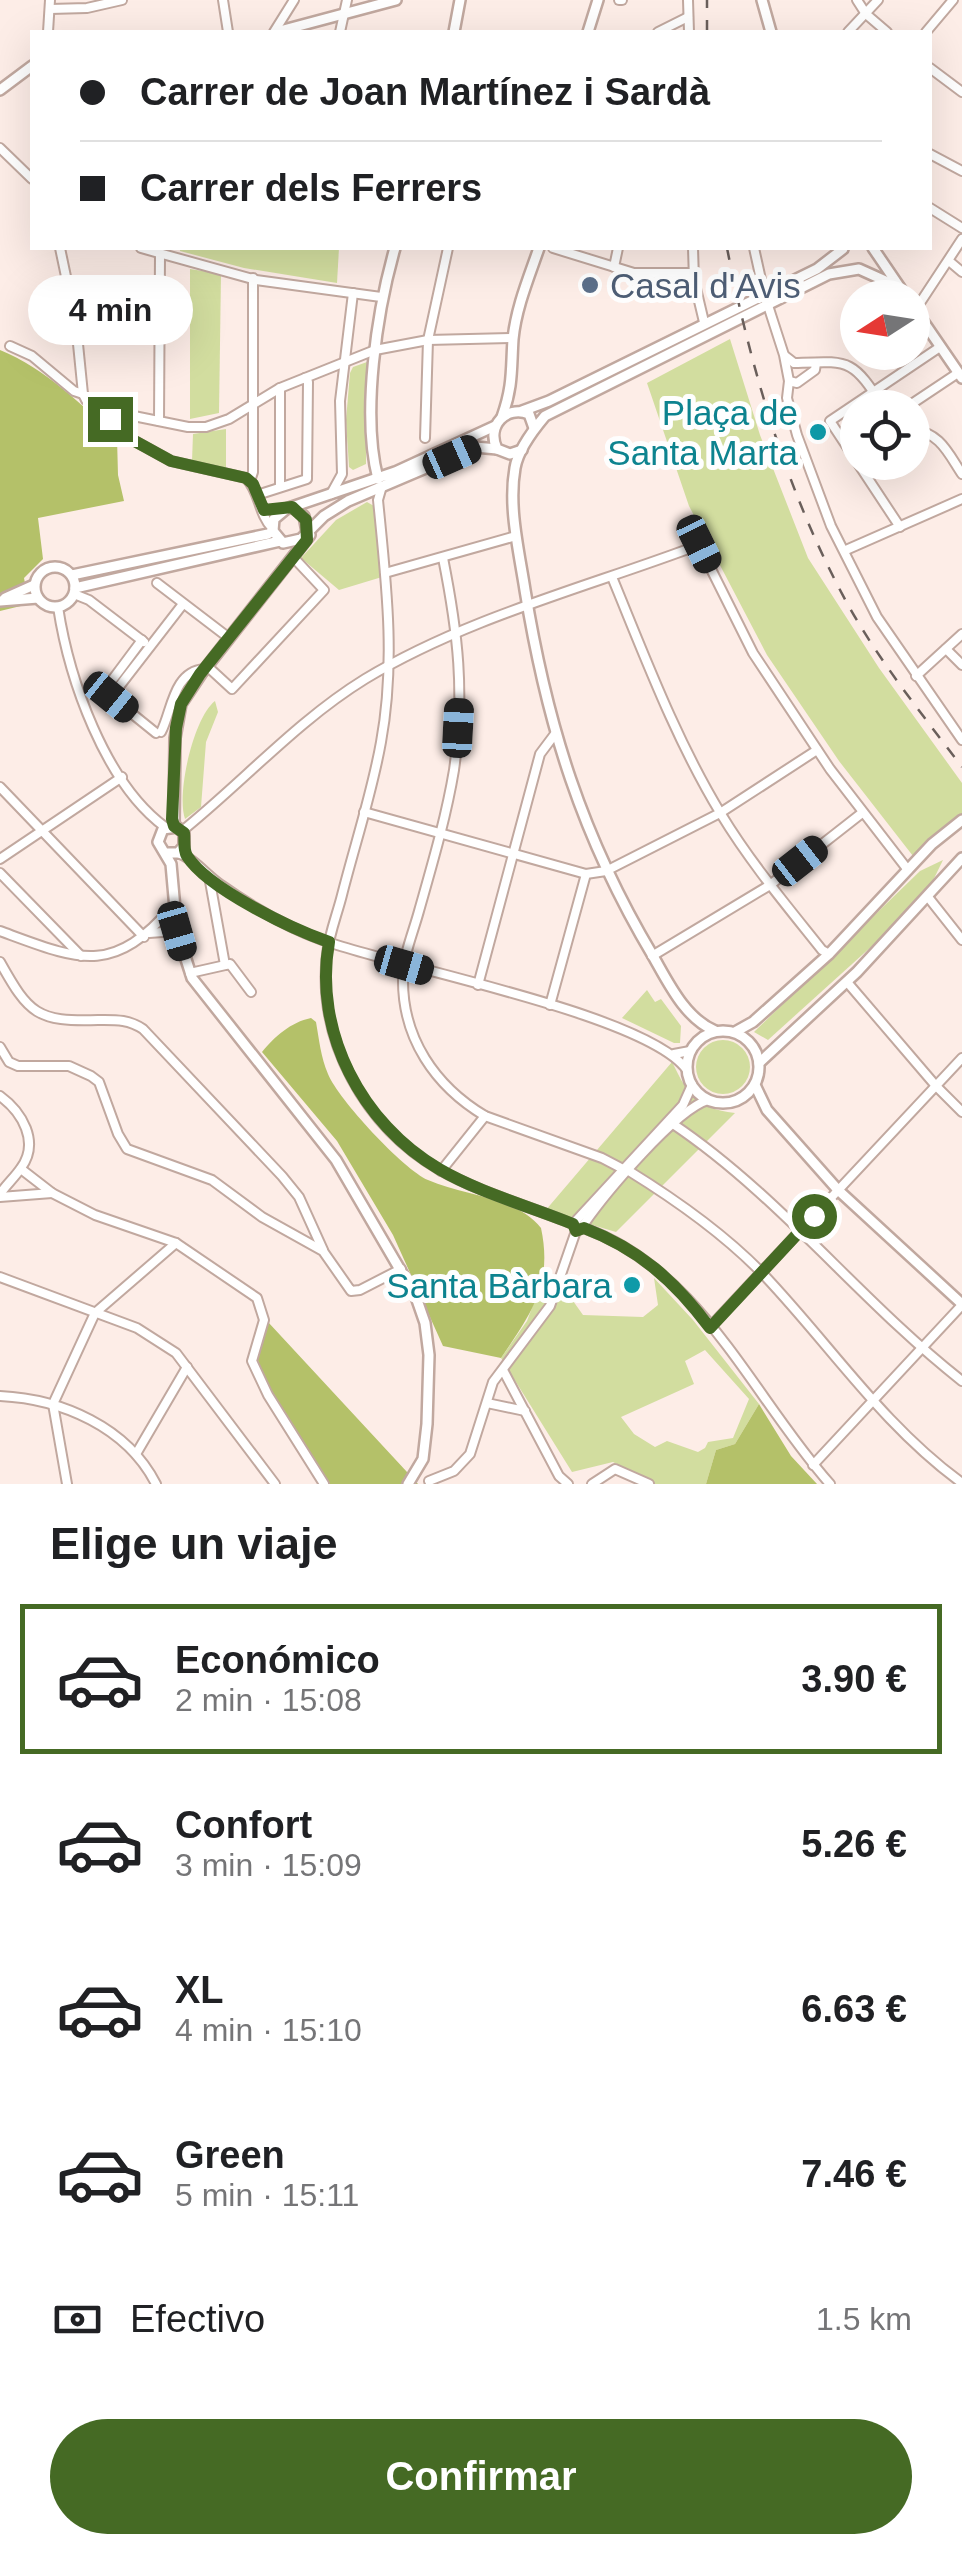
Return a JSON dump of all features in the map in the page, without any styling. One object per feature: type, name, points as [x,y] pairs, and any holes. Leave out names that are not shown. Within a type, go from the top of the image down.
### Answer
[{"type":"street","points":[[48,30],[50,4],[87,8],[122,0]]},
{"type":"street","points":[[223,0],[228,30]]},
{"type":"street","points":[[276,30],[294,0]]},
{"type":"street","points":[[340,30],[347,0]]},
{"type":"street","points":[[283,30],[396,0]]},
{"type":"street","points":[[454,30],[460,0]]},
{"type":"street","points":[[589,30],[598,0]]},
{"type":"street","points":[[688,0],[688,30]]},
{"type":"street","points":[[857,0],[866,14],[886,30]]},
{"type":"street","points":[[850,30],[878,0]]},
{"type":"street","points":[[928,30],[953,0]]},
{"type":"street","points":[[765,2],[770,30]]},
{"type":"street","points":[[662,30],[688,17]]},
{"type":"street","points":[[0,90],[30,68]]},
{"type":"street","points":[[932,70],[962,92]]},
{"type":"street","points":[[0,148],[30,177]]},
{"type":"street","points":[[932,155],[962,171]]},
{"type":"street","points":[[932,209],[962,228]]},
{"type":"street","points":[[930,285],[962,239]]},
{"type":"street","points":[[60,250],[76,324],[83,394]]},
{"type":"street","points":[[147,250],[253,278],[381,297]]},
{"type":"street","points":[[394,250],[381,297],[372,418],[380,483],[390,666],[382,738],[329,942],[326,975],[335,1038],[348,1071],[384,1125],[408,1148],[441,1171],[617,1242],[653,1264],[676,1285],[830,1484]]},
{"type":"street","points":[[424,438],[428,340],[448,250]]},
{"type":"street","points":[[514,477],[493,439],[512,390],[514,338],[524,290],[538,250]]},
{"type":"street","points":[[559,250],[634,273],[693,273]]},
{"type":"street","points":[[614,267],[618,250]]},
{"type":"street","points":[[693,250],[693,273],[704,322]]},
{"type":"street","points":[[754,250],[784,355],[787,398],[797,435],[831,526],[878,618],[961,736]]},
{"type":"street","points":[[841,250],[824,265],[766,298],[545,416],[534,431],[522,450],[514,477],[516,536],[539,670],[582,816],[606,870],[652,956],[689,1013],[715,1031],[735,1032],[754,1022],[829,954],[932,844],[962,820]]},
{"type":"street","points":[[843,250],[844,261],[883,280]]},
{"type":"street","points":[[408,1484],[425,1448],[430,1355],[421,1310],[336,1160],[223,1020],[190,972],[177,931],[173,906],[177,854],[168,826],[181,704],[324,516],[521,410],[548,401],[704,322],[829,274],[870,263],[873,250]]},
{"type":"street","points":[[874,250],[894,280]]},
{"type":"street","points":[[159,421],[160,254]]},
{"type":"street","points":[[948,261],[962,272]]},
{"type":"street","points":[[250,481],[254,472],[253,278]]},
{"type":"street","points":[[330,494],[342,474],[340,401],[353,293]]},
{"type":"street","points":[[930,331],[959,368],[930,390]]},
{"type":"street","points":[[112,415],[206,427],[229,419],[280,388],[375,350],[428,340],[514,338]]},
{"type":"street","points":[[10,346],[32,356],[101,411],[108,407],[131,439],[171,461],[233,473],[250,481],[271,531],[286,552],[283,568]]},
{"type":"street","points":[[788,378],[808,360],[851,364],[873,390],[940,346]]},
{"type":"street","points":[[784,355],[790,362],[802,363]]},
{"type":"street","points":[[788,378],[799,382],[815,370],[816,363]]},
{"type":"street","points":[[257,494],[307,479],[305,378]]},
{"type":"street","points":[[280,388],[280,487]]},
{"type":"street","points":[[512,390],[521,410],[530,414],[534,431]]},
{"type":"street","points":[[840,414],[830,421],[840,436]]},
{"type":"street","points":[[930,432],[962,474]]},
{"type":"street","points":[[260,507],[270,511],[289,508],[380,483],[475,447],[522,450]]},
{"type":"street","points":[[869,480],[900,527]]},
{"type":"street","points":[[366,493],[378,500]]},
{"type":"street","points":[[846,550],[962,499]]},
{"type":"street","points":[[271,531],[274,519],[289,508]]},
{"type":"street","points":[[289,508],[304,516],[307,536]]},
{"type":"street","points":[[72,575],[271,531]]},
{"type":"street","points":[[58,607],[75,591],[307,536]]},
{"type":"street","points":[[385,574],[516,536]]},
{"type":"street","points":[[767,1110],[752,1102],[708,1100],[692,1086],[687,1070],[674,1054],[626,1032],[550,1005],[329,942],[254,907],[158,842],[168,826],[313,716],[390,666],[458,632],[699,544],[752,653],[862,813],[908,870]]},
{"type":"street","points":[[206,667],[232,689],[324,590],[293,558]]},
{"type":"street","points":[[444,558],[458,632],[461,686],[440,834],[404,965],[406,1012],[422,1055],[445,1086],[484,1116],[626,1170],[713,1229],[761,1273],[872,1402],[921,1451],[962,1483]]},
{"type":"street","points":[[58,607],[46,605],[38,598],[34,585],[38,574],[51,566],[65,569],[72,575],[75,591],[146,644]]},
{"type":"street","points":[[612,577],[662,700],[720,814],[770,884],[829,954]]},
{"type":"street","points":[[156,582],[228,638]]},
{"type":"street","points":[[0,600],[34,585]]},
{"type":"street","points":[[0,600],[38,598]]},
{"type":"street","points":[[175,747],[108,694],[183,604]]},
{"type":"street","points":[[58,607],[78,688],[94,728],[122,776],[168,826]]},
{"type":"street","points":[[916,676],[962,634]]},
{"type":"street","points":[[946,650],[962,665]]},
{"type":"street","points":[[158,733],[177,690],[188,675],[206,667]]},
{"type":"street","points":[[158,733],[176,728]]},
{"type":"street","points":[[478,986],[540,754],[555,734]]},
{"type":"street","points":[[364,812],[586,874],[606,870],[720,814],[817,750]]},
{"type":"street","points":[[0,859],[122,776]]},
{"type":"street","points":[[0,787],[146,935]]},
{"type":"street","points":[[652,956],[770,884],[862,813]]},
{"type":"street","points":[[739,1100],[755,1085],[760,1063],[847,982],[962,858]]},
{"type":"street","points":[[0,872],[81,956]]},
{"type":"street","points":[[550,1005],[586,874]]},
{"type":"street","points":[[209,876],[224,966]]},
{"type":"street","points":[[928,897],[962,940]]},
{"type":"street","points":[[0,932],[58,953],[97,957],[119,952],[146,935],[173,906]]},
{"type":"street","points":[[146,935],[177,931]]},
{"type":"street","points":[[0,962],[21,998],[40,1014],[58,1020],[120,1020],[143,1029],[299,1197],[323,1250],[351,1291],[401,1269]]},
{"type":"street","points":[[190,972],[232,965],[251,992]]},
{"type":"street","points":[[847,982],[962,1112]]},
{"type":"street","points":[[687,1070],[692,1047],[689,1013]]},
{"type":"street","points":[[674,1054],[715,1031]]},
{"type":"street","points":[[735,1032],[752,1044],[760,1063]]},
{"type":"street","points":[[0,1048],[9,1062],[18,1066],[68,1066],[92,1076],[100,1082],[127,1150],[212,1180],[262,1217],[323,1250]]},
{"type":"street","points":[[710,1328],[962,1058]]},
{"type":"street","points":[[755,1085],[767,1110],[838,1190],[962,1304],[813,1465]]},
{"type":"street","points":[[418,1468],[430,1483],[462,1464],[476,1442],[494,1382],[550,1306],[579,1226],[682,1106],[692,1086]]},
{"type":"street","points":[[0,1096],[18,1113],[26,1130],[28,1153],[0,1196]]},
{"type":"street","points":[[626,1170],[688,1108],[708,1100]]},
{"type":"street","points":[[441,1171],[484,1116]]},
{"type":"street","points":[[673,1124],[712,1152],[800,1231],[921,1350],[962,1382]]},
{"type":"street","points":[[21,1169],[52,1193],[94,1216],[176,1243],[257,1298],[264,1320],[252,1361],[268,1395],[324,1484]]},
{"type":"street","points":[[0,1196],[52,1193]]},
{"type":"street","points":[[67,1484],[53,1404],[95,1313],[176,1243]]},
{"type":"street","points":[[0,1277],[137,1328],[176,1353],[275,1484]]},
{"type":"street","points":[[136,1454],[187,1367]]},
{"type":"street","points":[[502,1370],[559,1476],[568,1484]]},
{"type":"street","points":[[0,1396],[63,1406],[108,1428],[145,1462],[156,1484]]},
{"type":"street","points":[[487,1403],[526,1411]]},
{"type":"street","points":[[592,1484],[614,1468],[649,1484]]},
{"type":"green space","points":[[339,250],[337,283],[244,268],[180,251]]},
{"type":"green space","points":[[190,269],[221,274],[219,413],[190,419]]},
{"type":"green space","points":[[730,339],[760,435],[808,558],[879,668],[962,783],[962,817],[913,856],[839,761],[767,655],[689,506],[647,383]]},
{"type":"green space","points":[[0,350],[48,377],[117,438],[118,475],[124,501],[38,518],[43,559],[24,578],[29,604],[0,611]]},
{"type":"green space","points":[[367,362],[366,464],[353,470],[349,467],[346,420],[350,373],[353,367]]},
{"type":"green space","points":[[226,429],[226,468],[192,461],[193,434]]},
{"type":"green space","points":[[367,502],[374,506],[382,577],[339,590],[301,558],[336,520]]},
{"type":"green space","points":[[215,701],[218,712],[206,742],[201,807],[185,819],[183,792],[189,756],[200,723]]},
{"type":"green space","points":[[943,860],[924,899],[768,1040],[754,1032],[920,871]]},
{"type":"green space","points":[[647,990],[655,1002],[661,999],[681,1026],[680,1043],[622,1018]]},
{"type":"green space","points":[[311,1018],[316,1022],[324,1062],[334,1085],[388,1149],[428,1180],[503,1203],[530,1217],[541,1228],[542,1282],[522,1327],[501,1358],[443,1346],[393,1235],[337,1141],[262,1052],[284,1031]]},
{"type":"green space","points":[[723,1040],[742,1048],[750,1067],[742,1086],[723,1094],[704,1086],[696,1067],[704,1048]]},
{"type":"green space","points":[[672,1062],[683,1084],[702,1104],[735,1113],[616,1232],[545,1211]]},
{"type":"green space","points":[[654,1278],[693,1320],[759,1404],[735,1444],[716,1450],[706,1484],[655,1484],[613,1462],[572,1472],[501,1358],[527,1321],[542,1281],[566,1291],[583,1315],[643,1317],[658,1305]],"holes":[[[705,1350],[749,1399],[733,1438],[708,1442],[698,1452],[667,1441],[655,1447],[634,1434],[621,1417],[694,1384],[685,1361]]]},
{"type":"green space","points":[[268,1322],[418,1484],[326,1484],[261,1375],[258,1356]]},
{"type":"green space","points":[[759,1404],[791,1456],[817,1484],[706,1484],[716,1450],[735,1444]]},
{"type":"railway","points":[[707,0],[707,30]]},
{"type":"railway","points":[[727,250],[760,385],[806,518],[847,603],[873,646],[962,767]]},
{"type":"place","name":"Casal d'Avis","points":[[590,285]]},
{"type":"place","name":"Plaça de Santa Marta","points":[[818,432]]},
{"type":"place","name":"Santa Bàrbara","points":[[632,1285]]},
{"type":"route","points":[[110,419],[131,439],[171,461],[246,478],[253,484],[264,510],[292,507],[306,520],[307,540],[200,674],[181,704],[176,728],[172,819],[174,826],[184,833],[188,856],[209,876],[254,907],[329,942],[327,990],[335,1038],[354,1082],[384,1125],[441,1171],[573,1224],[576,1231],[584,1228],[600,1234],[640,1255],[676,1285],[710,1328],[814,1216]]}]
